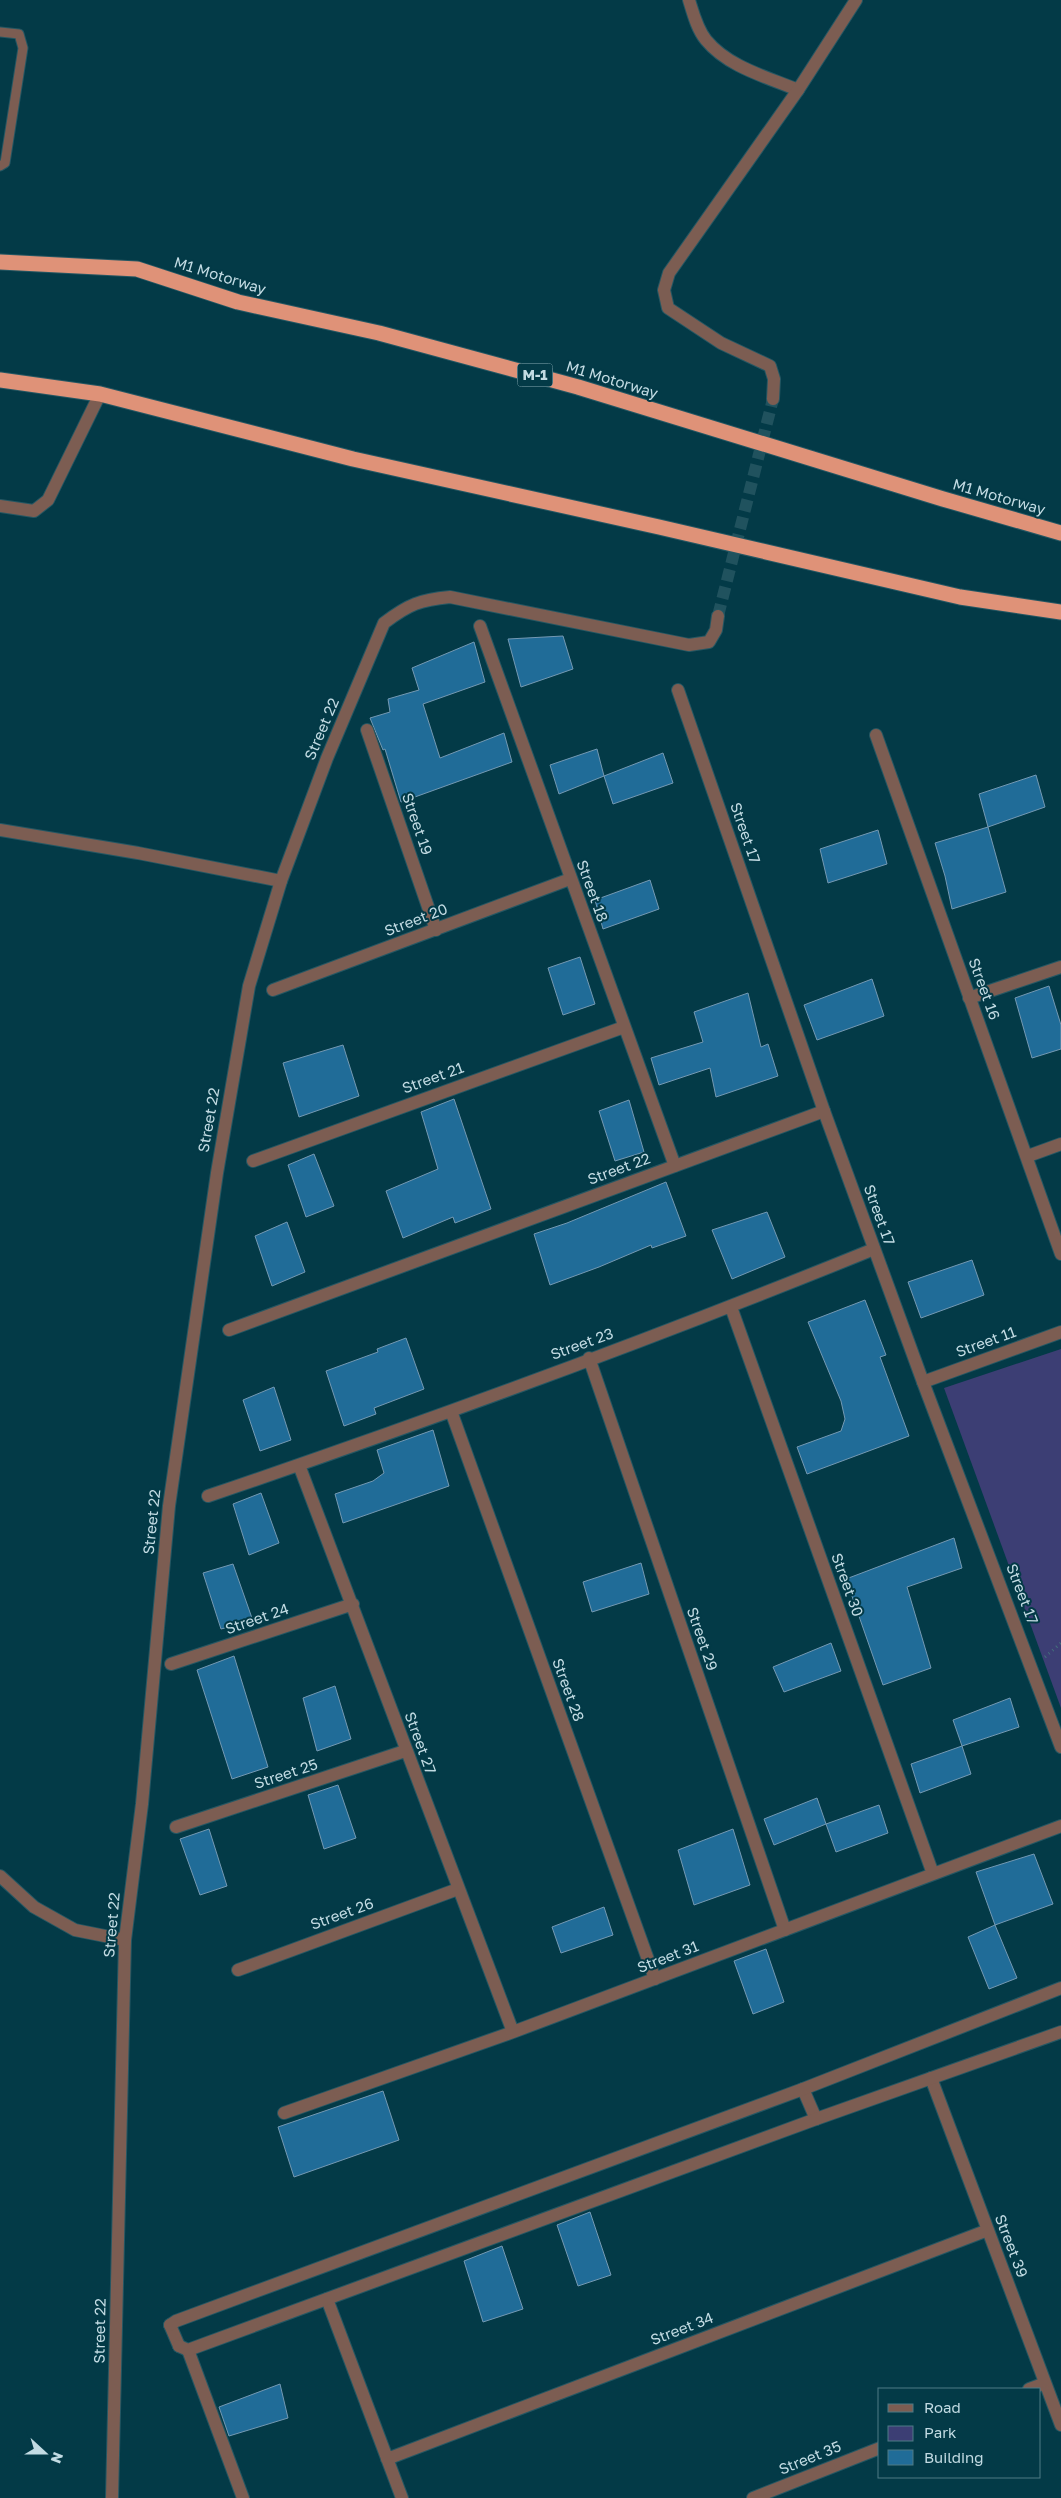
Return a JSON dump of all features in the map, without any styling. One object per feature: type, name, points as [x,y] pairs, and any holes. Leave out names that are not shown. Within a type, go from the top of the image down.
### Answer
[{"type":"highway","name":"M1 Motorway","points":[[0,262],[137,269],[238,302],[379,333],[578,387],[943,499],[1061,533]]},
{"type":"highway","points":[[0,380],[100,394],[353,459],[660,527],[960,597],[1061,612]]},
{"type":"street","points":[[688,0],[704,38],[720,54],[745,68],[798,90]]},
{"type":"street","points":[[773,399],[774,379],[770,366],[721,343],[668,308],[664,290],[669,273],[798,90],[856,0]]},
{"type":"street","points":[[0,506],[34,510],[48,500],[100,394]]},
{"type":"street","name":"Street 22","points":[[112,2498],[125,1940],[142,1804],[169,1506],[216,1183],[249,986],[281,881],[327,758],[384,623],[400,611],[423,599],[450,597],[689,645],[708,642],[716,630],[718,616]]},
{"type":"street","name":"Street 18","points":[[480,626],[675,1166]]},
{"type":"street","name":"Street 17","points":[[678,690],[824,1111],[874,1249],[1061,1747]]},
{"type":"street","name":"Street 19","points":[[367,730],[436,930]]},
{"type":"street","name":"Street 16","points":[[876,735],[969,998],[1028,1156],[1061,1254]]},
{"type":"street","points":[[0,830],[138,853],[281,881]]},
{"type":"street","name":"Street 20","points":[[273,990],[570,879]]},
{"type":"street","points":[[969,998],[1061,967]]},
{"type":"street","name":"Street 21","points":[[253,1161],[624,1027]]},
{"type":"street","name":"Street 22","points":[[229,1330],[824,1111]]},
{"type":"street","points":[[1028,1156],[1061,1144]]},
{"type":"street","name":"Street 23","points":[[208,1496],[451,1411],[589,1358],[731,1307],[874,1249]]},
{"type":"street","name":"Street 30","points":[[731,1307],[933,1874]]},
{"type":"street","name":"Street 11","points":[[923,1382],[1061,1332]]},
{"type":"street","name":"Street 29","points":[[589,1358],[785,1930]]},
{"type":"street","name":"Street 28","points":[[451,1411],[655,1979]]},
{"type":"street","name":"Street 27","points":[[299,1465],[513,2032]]},
{"type":"street","name":"Street 24","points":[[172,1664],[353,1604]]},
{"type":"street","name":"Street 25","points":[[176,1827],[406,1751]]},
{"type":"street","name":"Street 31","points":[[284,2113],[513,2032],[1061,1826]]},
{"type":"street","points":[[0,1876],[34,1907],[75,1930],[125,1940]]},
{"type":"street","name":"Street 26","points":[[238,1970],[458,1889]]},
{"type":"street","points":[[243,2498],[183,2348],[170,2325],[186,2317],[803,2089],[1061,1988]]},
{"type":"street","points":[[183,2348],[327,2299],[816,2119],[1061,2032]]},
{"type":"street","name":"Street 39","points":[[931,2078],[1061,2425]]},
{"type":"street","points":[[803,2089],[816,2119]]},
{"type":"street","name":"Street 34","points":[[387,2459],[988,2230]]},
{"type":"street","points":[[327,2299],[402,2498]]},
{"type":"street","points":[[1032,2388],[1045,2383]]},
{"type":"street","name":"Street 35","points":[[753,2498],[878,2449]]},
{"type":"lane","points":[[0,32],[19,34],[23,48],[5,163],[0,166]]},
{"type":"path","points":[[1055,1650],[1061,1643]]},
{"type":"green space","points":[[1061,1349],[1061,1708],[944,1388]]},
{"type":"building","points":[[563,636],[573,669],[521,687],[508,639]]},
{"type":"building","points":[[474,642],[485,682],[423,704],[440,758],[504,733],[512,762],[401,802],[385,749],[383,750],[370,718],[390,712],[388,699],[419,690],[412,668]]},
{"type":"building","points":[[597,749],[604,776],[559,794],[550,765]]},
{"type":"building","points":[[663,753],[673,783],[613,804],[604,776]]},
{"type":"building","points":[[1036,775],[1045,807],[988,827],[979,794]]},
{"type":"building","points":[[988,827],[1006,892],[952,909],[935,843]]},
{"type":"building","points":[[878,830],[887,864],[828,883],[820,849]]},
{"type":"building","points":[[650,880],[659,909],[603,929],[595,900]]},
{"type":"building","points":[[580,957],[595,1004],[563,1015],[548,968]]},
{"type":"building","points":[[872,979],[884,1016],[817,1040],[804,1005]]},
{"type":"building","points":[[1049,986],[1061,1025],[1061,1049],[1032,1058],[1015,998]]},
{"type":"building","points":[[748,993],[761,1047],[768,1044],[778,1076],[716,1097],[710,1068],[659,1085],[651,1058],[703,1042],[694,1012]]},
{"type":"building","points":[[343,1045],[359,1096],[299,1117],[283,1063]]},
{"type":"building","points":[[454,1099],[491,1209],[455,1223],[453,1217],[403,1238],[386,1191],[438,1169],[421,1112]]},
{"type":"building","points":[[629,1100],[644,1152],[615,1161],[599,1111]]},
{"type":"building","points":[[314,1154],[334,1206],[306,1217],[288,1165]]},
{"type":"building","points":[[666,1182],[686,1236],[652,1248],[651,1245],[550,1285],[534,1234],[567,1223]]},
{"type":"building","points":[[767,1212],[785,1257],[732,1279],[712,1230]]},
{"type":"building","points":[[287,1222],[305,1272],[272,1286],[255,1236]]},
{"type":"building","points":[[972,1260],[984,1295],[921,1318],[908,1282]]},
{"type":"building","points":[[865,1300],[886,1355],[880,1357],[909,1436],[807,1474],[797,1447],[841,1431],[845,1419],[841,1401],[808,1322]]},
{"type":"building","points":[[406,1338],[424,1389],[374,1408],[376,1414],[344,1426],[326,1371],[378,1352],[377,1349]]},
{"type":"building","points":[[274,1387],[291,1440],[260,1451],[243,1400]]},
{"type":"building","points":[[433,1430],[449,1486],[343,1523],[335,1494],[373,1481],[384,1473],[377,1450]]},
{"type":"building","points":[[261,1493],[279,1543],[249,1555],[233,1504]]},
{"type":"building","points":[[954,1538],[962,1568],[907,1587],[931,1668],[883,1685],[846,1579]]},
{"type":"building","points":[[641,1563],[649,1594],[592,1612],[583,1582]]},
{"type":"building","points":[[233,1564],[253,1621],[221,1629],[203,1573]]},
{"type":"building","points":[[831,1643],[841,1671],[784,1692],[773,1667]]},
{"type":"building","points":[[234,1656],[268,1767],[232,1779],[197,1670]]},
{"type":"building","points":[[335,1686],[351,1739],[317,1751],[303,1698]]},
{"type":"building","points":[[1010,1698],[1019,1727],[962,1746],[953,1720]]},
{"type":"building","points":[[962,1746],[971,1774],[920,1793],[911,1764]]},
{"type":"building","points":[[338,1785],[356,1838],[324,1849],[308,1795]]},
{"type":"building","points":[[817,1798],[826,1824],[774,1845],[764,1819]]},
{"type":"building","points":[[879,1805],[888,1833],[836,1852],[826,1824]]},
{"type":"building","points":[[209,1829],[227,1886],[200,1895],[180,1839]]},
{"type":"building","points":[[733,1829],[750,1885],[694,1905],[678,1850]]},
{"type":"building","points":[[1034,1854],[1053,1904],[995,1925],[976,1872]]},
{"type":"building","points":[[604,1907],[613,1935],[561,1953],[552,1927]]},
{"type":"building","points":[[995,1925],[1017,1978],[989,1989],[968,1937]]},
{"type":"building","points":[[766,1949],[784,2002],[753,2014],[734,1961]]},
{"type":"building","points":[[383,2091],[399,2140],[294,2177],[278,2127]]},
{"type":"building","points":[[590,2212],[611,2275],[578,2286],[557,2225]]},
{"type":"building","points":[[502,2246],[523,2309],[483,2322],[464,2261]]},
{"type":"building","points":[[280,2384],[288,2418],[229,2436],[219,2407]]},
{"type":"tunnel","points":[[718,616],[773,399]]}]
